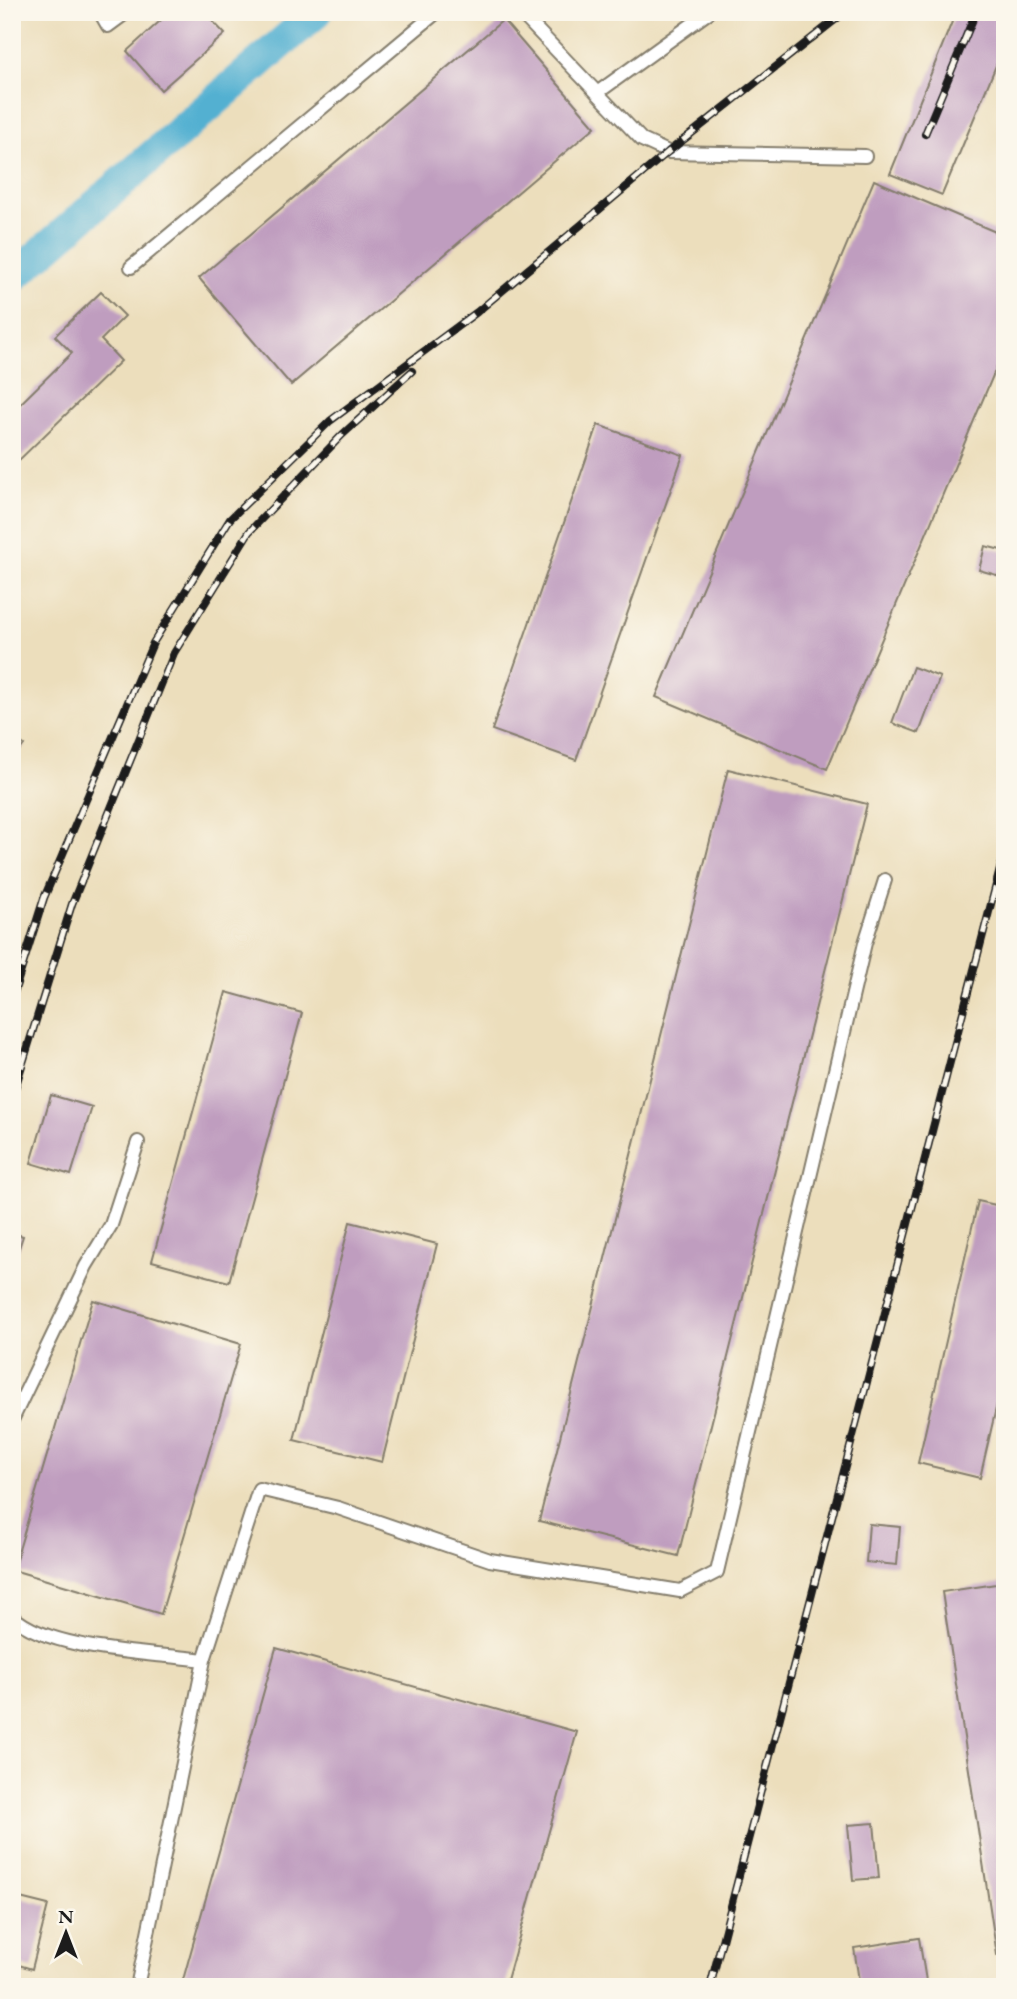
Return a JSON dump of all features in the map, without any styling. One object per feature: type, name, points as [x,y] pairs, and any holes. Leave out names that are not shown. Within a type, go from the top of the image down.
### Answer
[{"type":"lane","points":[[100,12],[108,26],[127,12]]},
{"type":"lane","points":[[131,267],[437,12]]},
{"type":"lane","points":[[520,12],[642,140],[668,152],[865,156]]},
{"type":"lane","points":[[597,93],[709,12]]},
{"type":"lane","points":[[137,1987],[204,1660],[259,1489],[338,1508],[490,1560],[680,1591],[717,1573],[865,943],[885,880]]},
{"type":"lane","points":[[12,1420],[86,1266],[111,1225],[138,1142]]},
{"type":"lane","points":[[12,1616],[20,1623],[58,1641],[204,1660]]},
{"type":"building","points":[[170,12],[204,12],[225,34],[161,90],[127,51]]},
{"type":"building","points":[[956,12],[1005,12],[1005,44],[942,195],[890,174]]},
{"type":"building","points":[[503,20],[595,127],[291,385],[199,278]]},
{"type":"building","points":[[874,180],[1005,236],[1005,347],[827,769],[656,697]]},
{"type":"building","points":[[101,292],[125,316],[101,340],[121,361],[12,467],[12,412],[72,353],[55,336]]},
{"type":"building","points":[[598,425],[683,455],[576,760],[492,730]]},
{"type":"building","points":[[985,546],[1005,551],[1000,576],[979,570]]},
{"type":"building","points":[[913,667],[940,677],[919,733],[892,723]]},
{"type":"building","points":[[12,736],[24,745],[12,760]]},
{"type":"building","points":[[728,769],[867,804],[678,1556],[539,1521]]},
{"type":"building","points":[[226,992],[302,1013],[229,1282],[152,1261]]},
{"type":"building","points":[[51,1095],[92,1107],[71,1175],[31,1163]]},
{"type":"building","points":[[978,1201],[1005,1207],[1005,1369],[980,1478],[918,1463]]},
{"type":"building","points":[[350,1222],[437,1244],[382,1462],[294,1440]]},
{"type":"building","points":[[12,1233],[23,1236],[13,1266],[12,1266]]},
{"type":"building","points":[[93,1300],[241,1344],[161,1614],[13,1570]]},
{"type":"building","points":[[869,1524],[900,1527],[897,1565],[866,1562]]},
{"type":"building","points":[[1003,1583],[1005,1954],[997,1955],[942,1592]]},
{"type":"building","points":[[276,1648],[577,1732],[505,1987],[181,1987]]},
{"type":"building","points":[[874,1823],[879,1878],[853,1880],[848,1825]]},
{"type":"building","points":[[12,1896],[48,1905],[32,1969],[12,1963]]},
{"type":"building","points":[[919,1938],[927,1987],[860,1987],[854,1948]]},
{"type":"waterway","points":[[12,278],[317,12]]},
{"type":"railway","points":[[12,999],[44,898],[153,643],[230,519],[330,421],[477,312],[668,152],[845,12]]},
{"type":"railway","points":[[925,134],[976,12]]},
{"type":"railway","points":[[12,1098],[72,904],[174,653],[249,532],[342,435],[412,371]]},
{"type":"railway","points":[[710,1987],[1005,850]]}]
